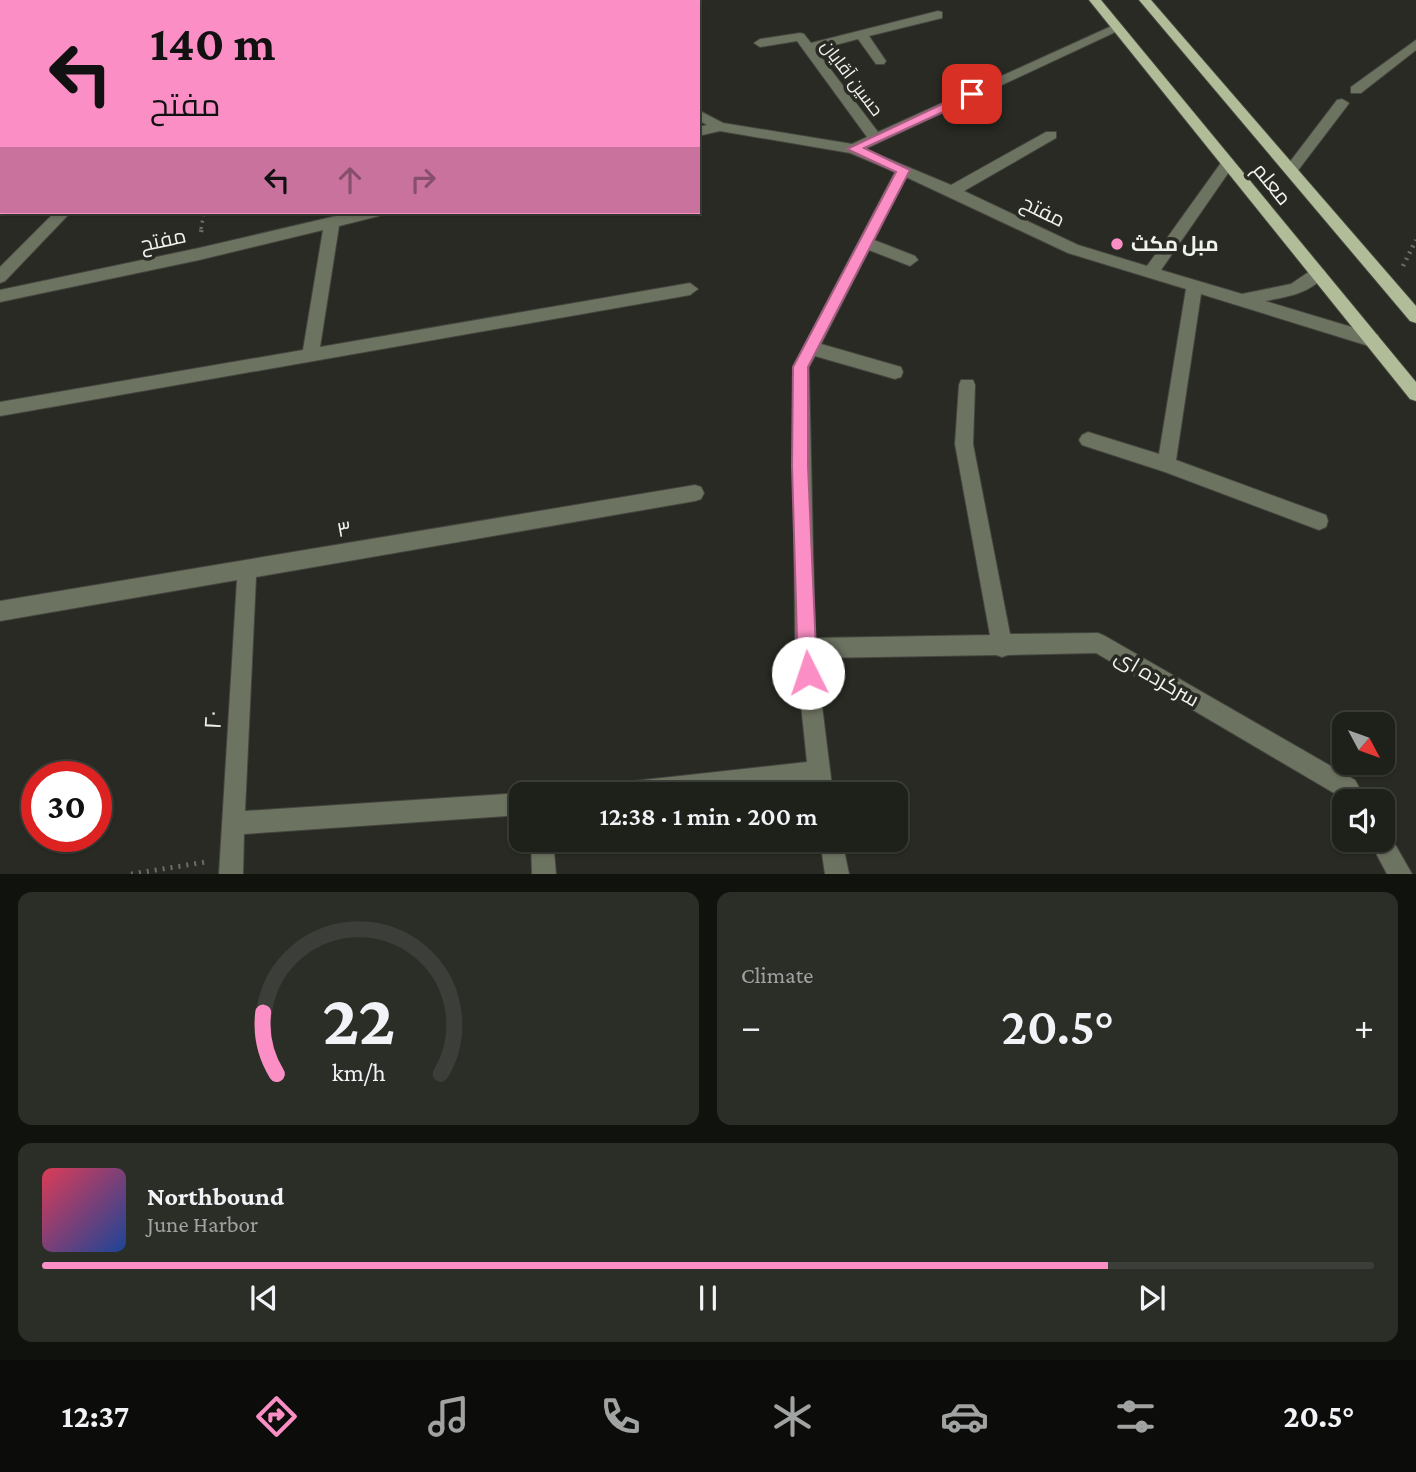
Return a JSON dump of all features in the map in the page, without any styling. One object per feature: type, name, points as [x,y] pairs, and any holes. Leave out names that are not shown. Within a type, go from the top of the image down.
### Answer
[{"type":"main road","name":"معلم","points":[[1095,0],[1416,394]]},
{"type":"main road","name":"معلم","points":[[1145,0],[1416,317]]},
{"type":"street","points":[[808,48],[938,15]]},
{"type":"street","points":[[853,149],[1118,28]]},
{"type":"street","points":[[861,34],[880,61]]},
{"type":"street","name":"حسین آقایان","points":[[760,43],[800,37],[875,138]]},
{"type":"street","points":[[1356,90],[1416,44]]},
{"type":"street","points":[[1291,170],[1342,103]]},
{"type":"street","points":[[700,115],[720,127]]},
{"type":"street","name":"مفتح","points":[[700,132],[720,127],[853,149],[952,191],[1073,249],[1372,340]]},
{"type":"street","points":[[952,191],[1051,135]]},
{"type":"street","points":[[1151,272],[1228,163]]},
{"type":"street","points":[[819,782],[805,648],[801,367],[904,170]]},
{"type":"street","points":[[0,277],[62,214]]},
{"type":"street","name":"مفتح","points":[[0,296],[199,254],[366,214]]},
{"type":"street","points":[[310,355],[332,222]]},
{"type":"street","points":[[866,243],[910,260]]},
{"type":"street","points":[[1240,299],[1295,289],[1318,274]]},
{"type":"street","points":[[1166,464],[1194,286]]},
{"type":"street","points":[[0,409],[690,289]]},
{"type":"street","points":[[810,348],[895,372]]},
{"type":"street","points":[[967,385],[964,444],[1002,647]]},
{"type":"street","points":[[1088,440],[1166,464],[1319,521]]},
{"type":"street","name":"۳","points":[[0,611],[695,493]]},
{"type":"street","name":"۲۰","points":[[232,866],[247,569]]},
{"type":"street","name":"سرکرده ای","points":[[805,648],[1002,647],[1098,643],[1348,789]]},
{"type":"street","points":[[726,782],[817,772]]},
{"type":"street","points":[[234,823],[509,805]]},
{"type":"street","points":[[543,852],[544,873]]},
{"type":"street","points":[[834,852],[838,873]]},
{"type":"street","points":[[1388,852],[1401,873]]},
{"type":"path","points":[[131,873],[232,866]]},
{"type":"place","name":"مبل مکث","points":[[1117,244]]},
{"type":"route","points":[[808,673],[800,466],[801,367],[904,170],[853,149],[972,94]]}]
